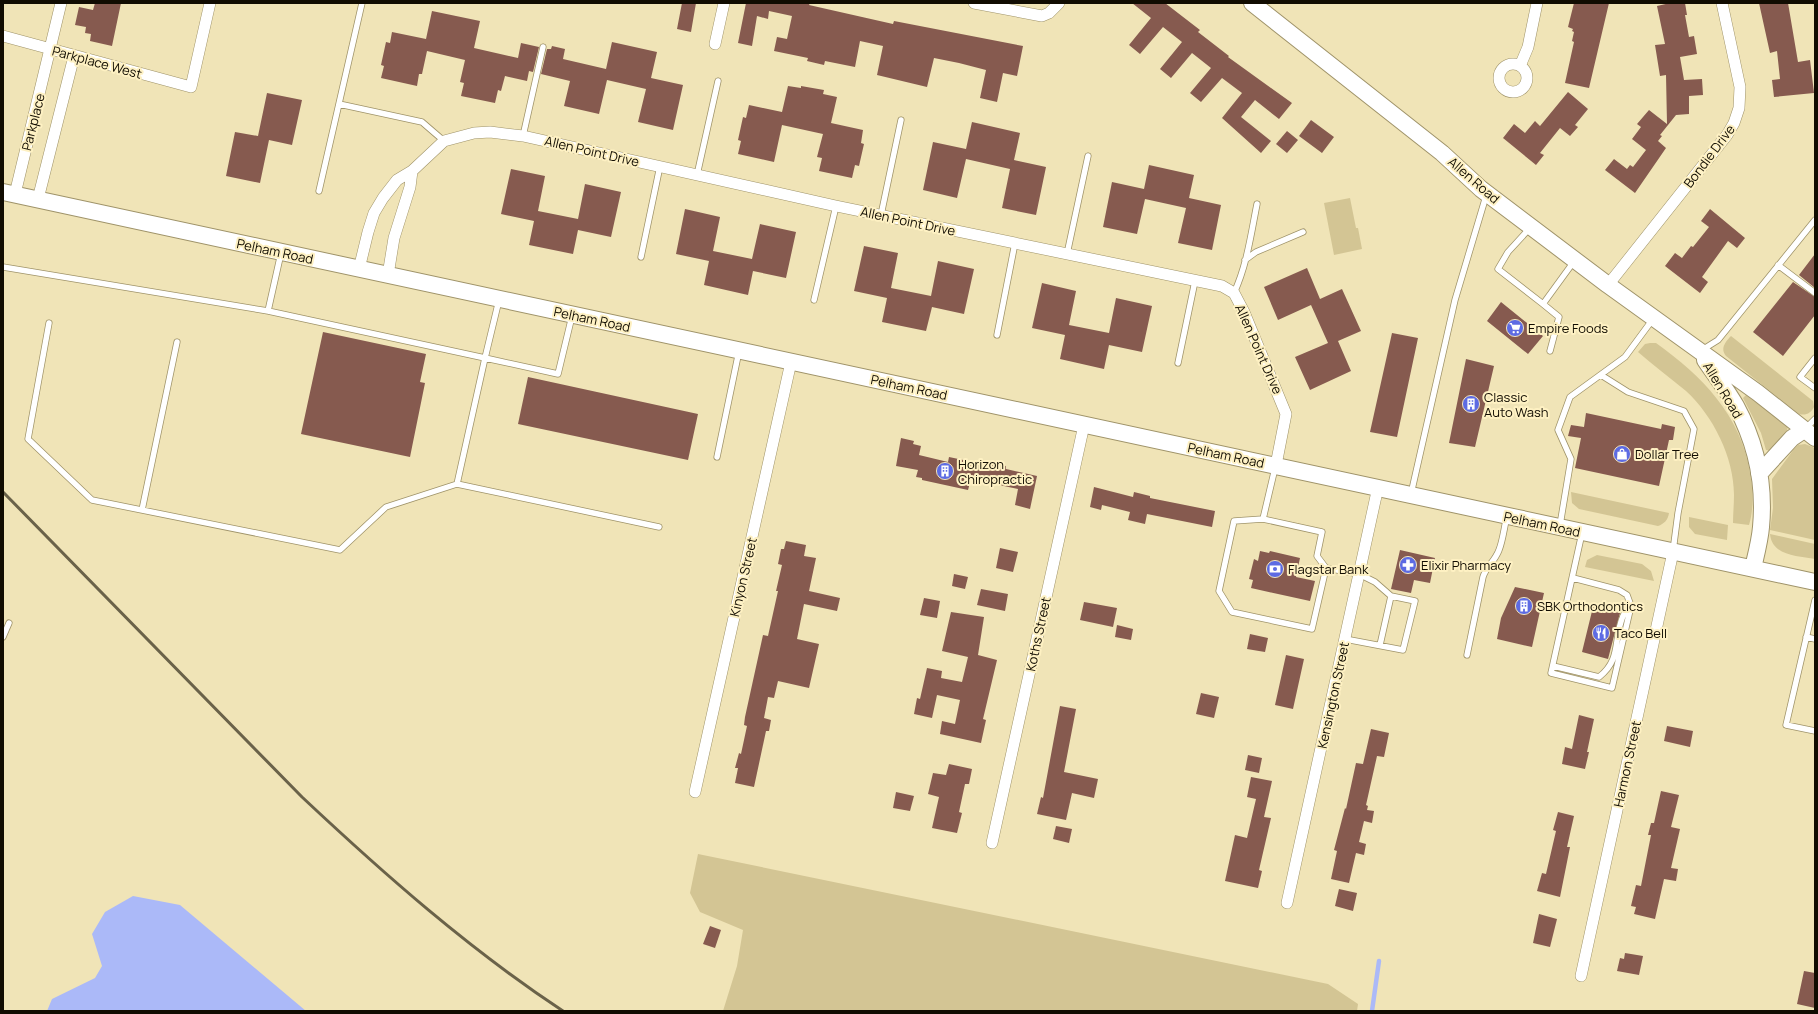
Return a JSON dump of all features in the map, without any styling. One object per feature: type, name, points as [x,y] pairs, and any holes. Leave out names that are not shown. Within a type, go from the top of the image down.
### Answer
[{"type":"main road","name":"Allen Road","points":[[1252,3],[1442,153],[1487,193],[1531,227],[1700,352],[1811,429]]},
{"type":"main road","name":"Pelham Road","points":[[9,193],[499,300],[1276,465],[1815,582]]},
{"type":"main road","name":"Allen Road","points":[[1700,352],[1735,405],[1752,444],[1762,489],[1761,528],[1753,568]]},
{"type":"main road","points":[[1759,474],[1792,438],[1811,429]]},
{"type":"street","name":"Parkplace","points":[[9,193],[50,50],[61,3]]},
{"type":"street","name":"Parkplace West","points":[[3,36],[50,50],[191,87],[210,3]]},
{"type":"street","points":[[715,44],[724,3]]},
{"type":"street","points":[[974,3],[1038,16],[1049,13],[1059,3]]},
{"type":"street","points":[[1520,66],[1528,47],[1538,3]]},
{"type":"street","name":"Bondie Drive","points":[[1608,285],[1727,134],[1734,123],[1739,108],[1740,87],[1722,3]]},
{"type":"street","name":"Parkplace","points":[[38,199],[74,56]]},
{"type":"street","name":"Allen Point Drive","points":[[359,269],[365,241],[374,213],[397,180],[412,171],[444,141],[459,136],[490,132],[523,136],[836,206],[1222,286],[1234,293],[1266,363],[1286,414],[1276,465]]},
{"type":"street","points":[[388,275],[394,238],[410,187],[412,171]]},
{"type":"street","name":"Kinyon Street","points":[[695,792],[791,362]]},
{"type":"street","name":"Koths Street","points":[[992,843],[1084,425]]},
{"type":"street","name":"Kensington Street","points":[[1287,903],[1378,487]]},
{"type":"street","name":"Harmon Street","points":[[1581,976],[1673,552]]},
{"type":"lane","points":[[319,191],[362,3]]},
{"type":"lane","points":[[523,136],[543,47]]},
{"type":"lane","points":[[697,175],[718,81]]},
{"type":"lane","points":[[339,104],[422,122],[444,141]]},
{"type":"lane","points":[[881,215],[902,120]]},
{"type":"lane","points":[[1067,254],[1088,156]]},
{"type":"lane","points":[[641,257],[660,166]]},
{"type":"lane","points":[[1411,494],[1455,300],[1487,193]]},
{"type":"lane","points":[[1234,293],[1240,280],[1257,204]]},
{"type":"lane","points":[[814,300],[836,206]]},
{"type":"lane","points":[[1700,352],[1718,340],[1815,220]]},
{"type":"lane","points":[[1531,227],[1508,252],[1498,269],[1559,316],[1550,351]]},
{"type":"lane","points":[[1245,260],[1256,252],[1303,232]]},
{"type":"lane","points":[[997,335],[1016,243]]},
{"type":"lane","points":[[268,311],[281,252]]},
{"type":"lane","points":[[1543,304],[1575,260]]},
{"type":"lane","points":[[1778,265],[1815,293]]},
{"type":"lane","points":[[3,267],[268,311],[558,374],[572,315]]},
{"type":"lane","points":[[1178,363],[1195,281]]},
{"type":"lane","points":[[457,484],[499,300]]},
{"type":"lane","points":[[1559,527],[1571,459],[1558,430],[1570,397],[1625,357],[1654,318]]},
{"type":"lane","points":[[49,323],[28,439],[92,500],[340,550],[386,507],[457,484],[660,527]]},
{"type":"lane","points":[[142,510],[177,342]]},
{"type":"lane","points":[[717,457],[739,351]]},
{"type":"lane","points":[[1815,358],[1800,377],[1815,388]]},
{"type":"lane","points":[[1601,375],[1628,392],[1684,411],[1694,429],[1678,513],[1673,552]]},
{"type":"lane","points":[[1263,519],[1276,465]]},
{"type":"lane","points":[[1467,655],[1483,577],[1499,550],[1507,516]]},
{"type":"lane","points":[[1326,568],[1312,629],[1232,612],[1219,591],[1234,521],[1263,519],[1322,532],[1317,556],[1326,568],[1359,574],[1374,582],[1391,596],[1415,601],[1403,650],[1345,639]]},
{"type":"lane","points":[[1573,578],[1619,590],[1627,596],[1631,606],[1612,688],[1551,673],[1582,532]]},
{"type":"lane","points":[[1380,645],[1391,596]]},
{"type":"lane","points":[[1815,600],[1786,724],[1815,731]]},
{"type":"lane","points":[[1553,666],[1599,677],[1612,664],[1623,616],[1631,606]]},
{"type":"lane","points":[[3,637],[9,623]]},
{"type":"lane","points":[[1806,637],[1815,639]]},
{"type":"shaded area","points":[[1350,198],[1362,249],[1334,255],[1324,203]]},
{"type":"shaded area","points":[[1731,336],[1813,401],[1814,407],[1811,411],[1808,414],[1799,414],[1726,356],[1723,348]]},
{"type":"shaded area","points":[[1656,343],[1704,383],[1728,415],[1738,433],[1745,452],[1752,486],[1752,513],[1749,525],[1733,523],[1734,495],[1730,466],[1726,452],[1713,425],[1705,412],[1686,391],[1638,352],[1645,344]]},
{"type":"shaded area","points":[[1746,395],[1788,426],[1787,431],[1771,451],[1766,450],[1761,433],[1743,398]]},
{"type":"shaded area","points":[[1805,444],[1815,448],[1815,540],[1770,530],[1773,508],[1772,479],[1794,449],[1798,445]]},
{"type":"shaded area","points":[[1571,492],[1669,513],[1668,518],[1658,526],[1579,509],[1572,503]]},
{"type":"shaded area","points":[[1689,517],[1728,525],[1727,540],[1695,534],[1689,527]]},
{"type":"shaded area","points":[[1770,534],[1815,544],[1815,559],[1794,556],[1781,551],[1775,547]]},
{"type":"shaded area","points":[[1597,555],[1642,564],[1651,571],[1654,581],[1585,567],[1587,560]]},
{"type":"shaded area","points":[[698,854],[1328,984],[1358,1004],[1357,1011],[723,1011],[737,966],[743,930],[700,912],[690,893]]},
{"type":"water","points":[[133,896],[180,905],[306,1011],[47,1011],[52,999],[95,978],[102,966],[92,934],[105,912]]},
{"type":"building","points":[[95,3],[121,3],[112,46],[90,41],[91,34],[85,33],[86,27],[75,25],[79,7],[93,10]]},
{"type":"building","points":[[682,3],[696,3],[691,32],[677,29]]},
{"type":"building","points":[[746,3],[810,3],[809,5],[893,24],[894,21],[1023,46],[1017,76],[1003,73],[997,102],[980,98],[986,70],[934,58],[927,87],[877,75],[883,46],[860,41],[855,67],[825,61],[824,65],[807,61],[808,58],[774,51],[777,37],[787,39],[792,16],[769,11],[768,19],[757,16],[752,46],[738,43]]},
{"type":"building","points":[[1132,3],[1165,3],[1200,30],[1198,32],[1229,56],[1228,57],[1292,103],[1279,119],[1255,100],[1241,117],[1271,141],[1261,153],[1222,118],[1242,93],[1222,78],[1201,102],[1190,93],[1211,68],[1192,53],[1171,78],[1160,69],[1182,42],[1163,27],[1140,54],[1129,45],[1151,18]]},
{"type":"building","points":[[1574,3],[1609,3],[1589,88],[1565,83],[1574,42],[1572,41],[1574,32],[1572,31],[1573,29],[1568,27]]},
{"type":"building","points":[[1670,3],[1685,3],[1687,15],[1685,15],[1689,37],[1694,36],[1697,54],[1680,57],[1684,80],[1702,79],[1703,95],[1689,96],[1689,114],[1676,115],[1660,135],[1662,136],[1658,141],[1666,148],[1635,193],[1605,170],[1614,159],[1627,169],[1630,165],[1633,167],[1646,150],[1632,139],[1641,127],[1637,124],[1649,110],[1667,124],[1666,75],[1660,76],[1655,45],[1665,44],[1657,6]]},
{"type":"building","points":[[1759,3],[1788,3],[1798,62],[1810,60],[1814,93],[1774,97],[1772,80],[1780,79],[1777,51],[1770,53]]},
{"type":"building","points":[[432,11],[480,21],[474,48],[518,58],[521,43],[539,47],[533,72],[529,71],[527,81],[505,76],[501,91],[498,90],[495,103],[461,96],[464,83],[460,82],[465,60],[427,51],[422,74],[419,74],[417,86],[381,78],[384,66],[381,65],[386,42],[390,43],[392,32],[426,39]]},
{"type":"building","points":[[612,42],[657,52],[651,78],[683,85],[673,130],[638,122],[646,89],[607,80],[599,114],[564,106],[570,81],[541,74],[547,49],[551,49],[552,46],[565,49],[563,59],[606,69]]},
{"type":"building","points":[[788,86],[801,88],[801,86],[824,90],[823,94],[837,97],[831,123],[863,130],[861,143],[864,144],[859,166],[855,165],[852,178],[819,171],[822,158],[817,157],[823,134],[782,125],[774,162],[738,154],[741,141],[738,140],[743,117],[746,118],[749,105],[782,112]]},
{"type":"building","points":[[1568,92],[1588,109],[1575,125],[1578,127],[1570,136],[1560,128],[1540,153],[1544,155],[1536,165],[1503,138],[1514,124],[1525,133],[1535,121],[1540,126]]},
{"type":"building","points":[[267,93],[302,100],[292,145],[269,140],[260,183],[226,176],[235,132],[258,136]]},
{"type":"building","points":[[1311,120],[1334,137],[1322,153],[1299,136]]},
{"type":"building","points":[[972,122],[1020,133],[1014,160],[1046,167],[1036,215],[1002,208],[1010,169],[966,159],[957,198],[923,190],[933,142],[966,149]]},
{"type":"building","points":[[1287,131],[1298,140],[1287,153],[1276,144]]},
{"type":"building","points":[[1149,165],[1194,175],[1189,198],[1221,205],[1212,250],[1178,243],[1186,208],[1145,199],[1137,234],[1103,227],[1112,182],[1144,189]]},
{"type":"building","points":[[511,169],[545,176],[538,211],[578,219],[585,184],[621,192],[611,237],[578,230],[573,254],[529,245],[534,221],[501,214]]},
{"type":"building","points":[[685,209],[720,217],[713,251],[752,259],[760,224],[796,232],[786,278],[753,271],[748,295],[704,285],[709,261],[676,254]]},
{"type":"building","points":[[1710,209],[1745,238],[1737,248],[1728,241],[1702,277],[1708,282],[1700,293],[1665,266],[1675,253],[1682,258],[1709,227],[1701,221]]},
{"type":"building","points":[[864,246],[898,253],[891,288],[931,296],[938,261],[974,269],[964,314],[932,307],[926,331],[882,322],[887,298],[854,291]]},
{"type":"building","points":[[1815,254],[1815,288],[1799,275]]},
{"type":"building","points":[[1307,268],[1320,299],[1342,289],[1361,331],[1338,341],[1351,371],[1310,390],[1295,357],[1328,343],[1311,305],[1278,320],[1264,287]]},
{"type":"building","points":[[1793,282],[1815,297],[1815,315],[1783,356],[1753,332]]},
{"type":"building","points":[[1042,283],[1076,291],[1069,325],[1109,333],[1116,298],[1152,306],[1142,352],[1109,345],[1104,369],[1060,359],[1065,335],[1032,328]]},
{"type":"building","name":"Empire Foods","points":[[1501,302],[1543,336],[1528,354],[1487,321]]},
{"type":"building","points":[[323,332],[426,354],[420,382],[425,383],[410,457],[301,434]]},
{"type":"building","points":[[1392,333],[1418,338],[1397,437],[1370,432]]},
{"type":"building","name":"Classic Auto Wash","points":[[1466,359],[1494,366],[1475,447],[1449,443]]},
{"type":"building","points":[[528,377],[698,414],[688,460],[518,424]]},
{"type":"building","name":"Dollar Tree","points":[[1586,413],[1661,429],[1662,424],[1675,427],[1673,440],[1669,440],[1659,486],[1575,468],[1581,438],[1568,436],[1571,425],[1584,427]]},
{"type":"building","points":[[901,438],[914,441],[913,444],[921,446],[919,455],[948,462],[949,457],[992,466],[993,463],[1006,466],[1006,469],[1037,476],[1030,509],[1015,505],[1018,489],[971,479],[968,490],[922,480],[922,478],[916,477],[918,470],[896,466]]},
{"type":"building","points":[[1094,487],[1133,497],[1134,492],[1150,496],[1150,498],[1215,511],[1212,527],[1147,514],[1145,524],[1128,520],[1130,512],[1102,505],[1101,510],[1090,507]]},
{"type":"building","points":[[786,541],[806,545],[804,556],[816,558],[809,591],[840,598],[837,611],[804,604],[797,639],[819,644],[809,688],[778,681],[774,698],[768,697],[764,718],[771,720],[769,731],[766,731],[754,787],[735,783],[738,768],[735,768],[739,753],[741,754],[747,726],[744,725],[745,717],[763,635],[768,636],[782,565],[778,564],[781,549],[784,549]]},
{"type":"building","points":[[1000,548],[1018,552],[1013,572],[996,568]]},
{"type":"building","points":[[1400,550],[1435,558],[1430,583],[1414,580],[1411,593],[1391,589]]},
{"type":"building","name":"Flagstar Bank","points":[[1260,551],[1269,553],[1270,551],[1300,558],[1296,577],[1315,581],[1310,601],[1251,588],[1253,580],[1249,579],[1254,559],[1258,561]]},
{"type":"building","points":[[954,574],[968,577],[965,589],[952,586]]},
{"type":"building","name":"SBK Orthodontics","points":[[1515,587],[1544,593],[1532,647],[1497,639],[1501,618]]},
{"type":"building","points":[[981,589],[1008,594],[1005,611],[977,605]]},
{"type":"building","points":[[924,598],[940,601],[937,618],[920,615]]},
{"type":"building","points":[[1084,602],[1117,608],[1113,627],[1080,620]]},
{"type":"building","name":"Taco Bell","points":[[1593,607],[1620,613],[1608,659],[1582,652]]},
{"type":"building","points":[[951,612],[984,617],[978,655],[997,660],[983,719],[986,720],[981,743],[940,734],[942,721],[955,724],[960,700],[937,695],[932,718],[914,714],[917,698],[920,699],[927,668],[942,671],[941,678],[962,682],[968,657],[942,651]]},
{"type":"building","points":[[1117,625],[1133,629],[1131,640],[1115,637]]},
{"type":"building","points":[[1250,634],[1268,638],[1265,652],[1247,649]]},
{"type":"building","points":[[1286,655],[1304,659],[1293,709],[1275,705]]},
{"type":"building","points":[[1201,693],[1219,697],[1214,718],[1196,714]]},
{"type":"building","points":[[1060,706],[1076,709],[1064,772],[1098,779],[1094,798],[1072,793],[1066,820],[1037,814],[1041,797],[1043,798]]},
{"type":"building","points":[[1579,715],[1594,719],[1585,769],[1562,764],[1565,747],[1572,749]]},
{"type":"building","points":[[1667,726],[1693,731],[1690,747],[1664,741]]},
{"type":"building","points":[[1371,729],[1389,733],[1384,757],[1377,756],[1366,805],[1368,806],[1367,810],[1374,811],[1372,823],[1364,821],[1359,842],[1366,844],[1364,855],[1356,853],[1349,883],[1331,879],[1337,851],[1334,850],[1345,808],[1346,809],[1356,763],[1363,764]]},
{"type":"building","points":[[1248,755],[1262,758],[1259,773],[1245,770]]},
{"type":"building","points":[[949,764],[972,769],[969,784],[965,784],[959,812],[962,813],[957,833],[932,828],[939,797],[928,794],[933,773],[946,775]]},
{"type":"building","points":[[1251,777],[1272,781],[1264,817],[1271,818],[1259,870],[1262,871],[1258,888],[1225,881],[1235,835],[1247,838],[1256,799],[1247,797]]},
{"type":"building","points":[[1661,791],[1679,795],[1671,827],[1680,829],[1671,868],[1678,869],[1676,881],[1664,879],[1655,919],[1634,914],[1636,907],[1631,906],[1636,885],[1641,886],[1651,835],[1648,835],[1651,823],[1654,823]]},
{"type":"building","points":[[896,792],[914,796],[910,811],[893,808]]},
{"type":"building","points":[[1558,812],[1574,816],[1567,847],[1570,847],[1560,897],[1537,891],[1542,873],[1546,874],[1556,831],[1553,830]]},
{"type":"building","points":[[1056,826],[1072,829],[1069,843],[1053,839]]},
{"type":"building","points":[[1339,889],[1357,893],[1353,911],[1335,906]]},
{"type":"building","points":[[1539,914],[1557,919],[1550,947],[1533,943]]},
{"type":"building","points":[[710,926],[721,930],[715,948],[703,944]]},
{"type":"building","points":[[1625,953],[1643,956],[1639,975],[1617,971],[1620,958],[1624,959]]},
{"type":"building","points":[[1804,971],[1815,973],[1815,1008],[1797,1004]]},
{"type":"waterway","points":[[1372,1011],[1379,961]]},
{"type":"railway","points":[[3,492],[302,797],[333,826],[428,910],[494,962],[563,1011]]},
{"type":"place","name":"Empire Foods","points":[[1515,328]]},
{"type":"place","name":"Classic Auto Wash","points":[[1471,404]]},
{"type":"place","name":"Dollar Tree","points":[[1622,454]]},
{"type":"place","name":"Horizon Chiropractic","points":[[945,471]]},
{"type":"place","name":"Elixir Pharmacy","points":[[1408,565]]},
{"type":"place","name":"Flagstar Bank","points":[[1275,569]]},
{"type":"place","name":"SBK Orthodontics","points":[[1524,606]]},
{"type":"place","name":"Taco Bell","points":[[1601,633]]}]
